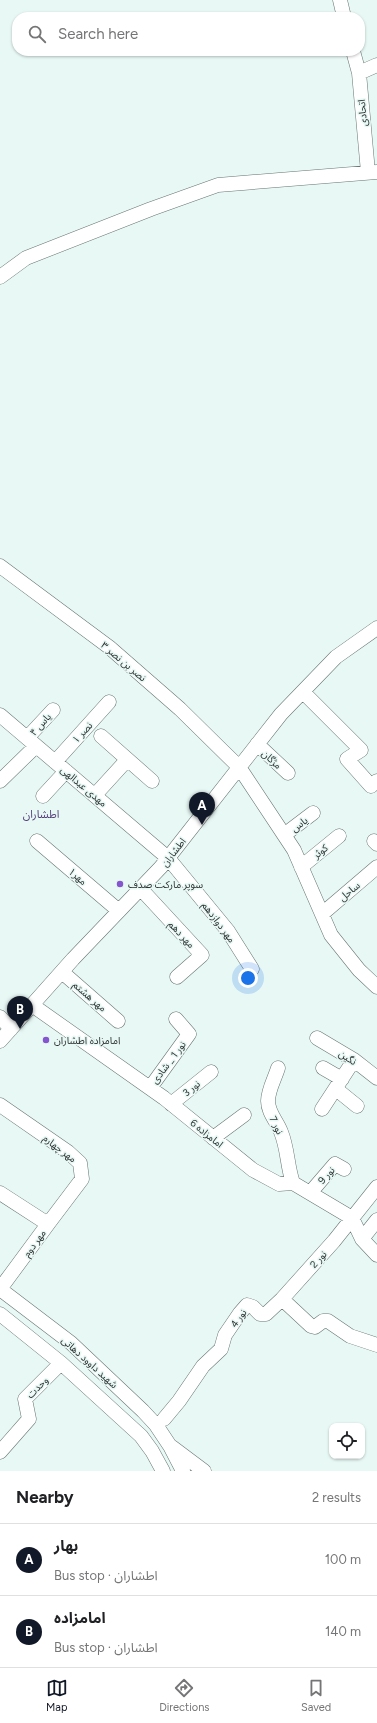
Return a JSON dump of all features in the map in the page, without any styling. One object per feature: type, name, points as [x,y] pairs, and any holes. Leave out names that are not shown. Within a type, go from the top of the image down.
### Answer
[{"type":"street","points":[[340,0],[343,12]]},
{"type":"street","name":"اتحادی","points":[[354,56],[359,73],[372,172]]},
{"type":"street","points":[[359,73],[377,64]]},
{"type":"street","points":[[0,277],[26,258],[151,209],[218,185],[372,172]]},
{"type":"street","name":"نصر بن نصر ۳","points":[[0,566],[109,647],[180,710],[239,767],[294,850],[331,935],[359,970],[377,987]]},
{"type":"street","name":"اطشاران","points":[[0,1041],[168,858],[281,714],[336,658],[377,628]]},
{"type":"street","points":[[303,692],[361,750],[347,759],[371,786],[377,781]]},
{"type":"street","name":"نصر ۱","points":[[55,762],[109,702]]},
{"type":"street","name":"یاس ۴","points":[[0,782],[32,742],[53,710]]},
{"type":"street","name":"مهدی عبدالهی","points":[[0,715],[168,858]]},
{"type":"street","points":[[101,736],[126,761],[152,781]]},
{"type":"street","name":"مژگان","points":[[257,744],[288,773]]},
{"type":"street","points":[[95,796],[126,761]]},
{"type":"street","points":[[43,796],[66,771]]},
{"type":"street","name":"یاس","points":[[284,835],[313,813]]},
{"type":"street","name":"کوثر","points":[[301,867],[339,836]]},
{"type":"street","name":"مهر۱","points":[[37,841],[119,911]]},
{"type":"street","name":"مهر دوازدهم","points":[[168,858],[228,931],[252,969]]},
{"type":"street","name":"ساحل","points":[[322,914],[377,867]]},
{"type":"street","name":"مهر دهم","points":[[141,888],[202,954],[177,977]]},
{"type":"street","name":"مهر هشتم","points":[[62,972],[118,1021]]},
{"type":"street","name":"امامزاده 6","points":[[32,1005],[150,1088],[253,1170],[278,1184],[293,1183],[352,1218]]},
{"type":"street","points":[[0,1017],[11,1028]]},
{"type":"street","name":"نور 1 _ شادی","points":[[150,1088],[189,1034],[176,1019]]},
{"type":"street","name":"نگین","points":[[318,1038],[354,1060],[377,1078]]},
{"type":"street","points":[[322,1109],[354,1060]]},
{"type":"street","name":"نور 7","points":[[278,1068],[268,1100],[272,1117],[280,1130],[287,1151],[288,1168],[293,1183]]},
{"type":"street","points":[[323,1068],[339,1084],[357,1106]]},
{"type":"street","name":"نور 3","points":[[171,1104],[211,1072]]},
{"type":"street","name":"مهر چهارم","points":[[0,1105],[68,1152],[80,1163],[82,1178],[48,1224]]},
{"type":"street","points":[[213,1138],[244,1115]]},
{"type":"street","name":"نور 9","points":[[310,1193],[335,1164],[344,1169]]},
{"type":"street","name":"نور 2","points":[[282,1299],[334,1241],[377,1187]]},
{"type":"street","name":"مهر دوم","points":[[0,1193],[48,1224],[0,1289]]},
{"type":"street","points":[[352,1218],[362,1239],[377,1254]]},
{"type":"street","points":[[362,1239],[377,1220]]},
{"type":"street","name":"شهید داوود دهاتی","points":[[0,1289],[71,1343],[143,1411],[156,1425],[170,1446],[182,1471]]},
{"type":"street","points":[[282,1299],[311,1326],[315,1327],[323,1321],[328,1320],[350,1336],[377,1345]]},
{"type":"street","name":"نور 4","points":[[164,1419],[178,1402],[203,1366],[220,1349],[226,1335],[247,1305],[253,1306],[260,1314],[266,1314],[282,1299]]},
{"type":"street","name":"شهید داوود دهاتی","points":[[0,1314],[61,1362],[141,1436],[152,1450],[163,1471]]},
{"type":"street","name":"وحدت","points":[[0,1452],[29,1419],[25,1399],[61,1362]]},
{"type":"street","name":"شهید داوود دهاتی","points":[[170,1446],[204,1471]]},
{"type":"place","name":"بهار","points":[[202,825]]},
{"type":"place","name":"سوپر مارکت صدف","points":[[120,884]]},
{"type":"place","name":"امامزاده","points":[[20,1029]]},
{"type":"place","name":"امامزاده اطشاران","points":[[46,1040]]},
{"type":"district","name":"اطشاران","points":[[41,814]]}]
